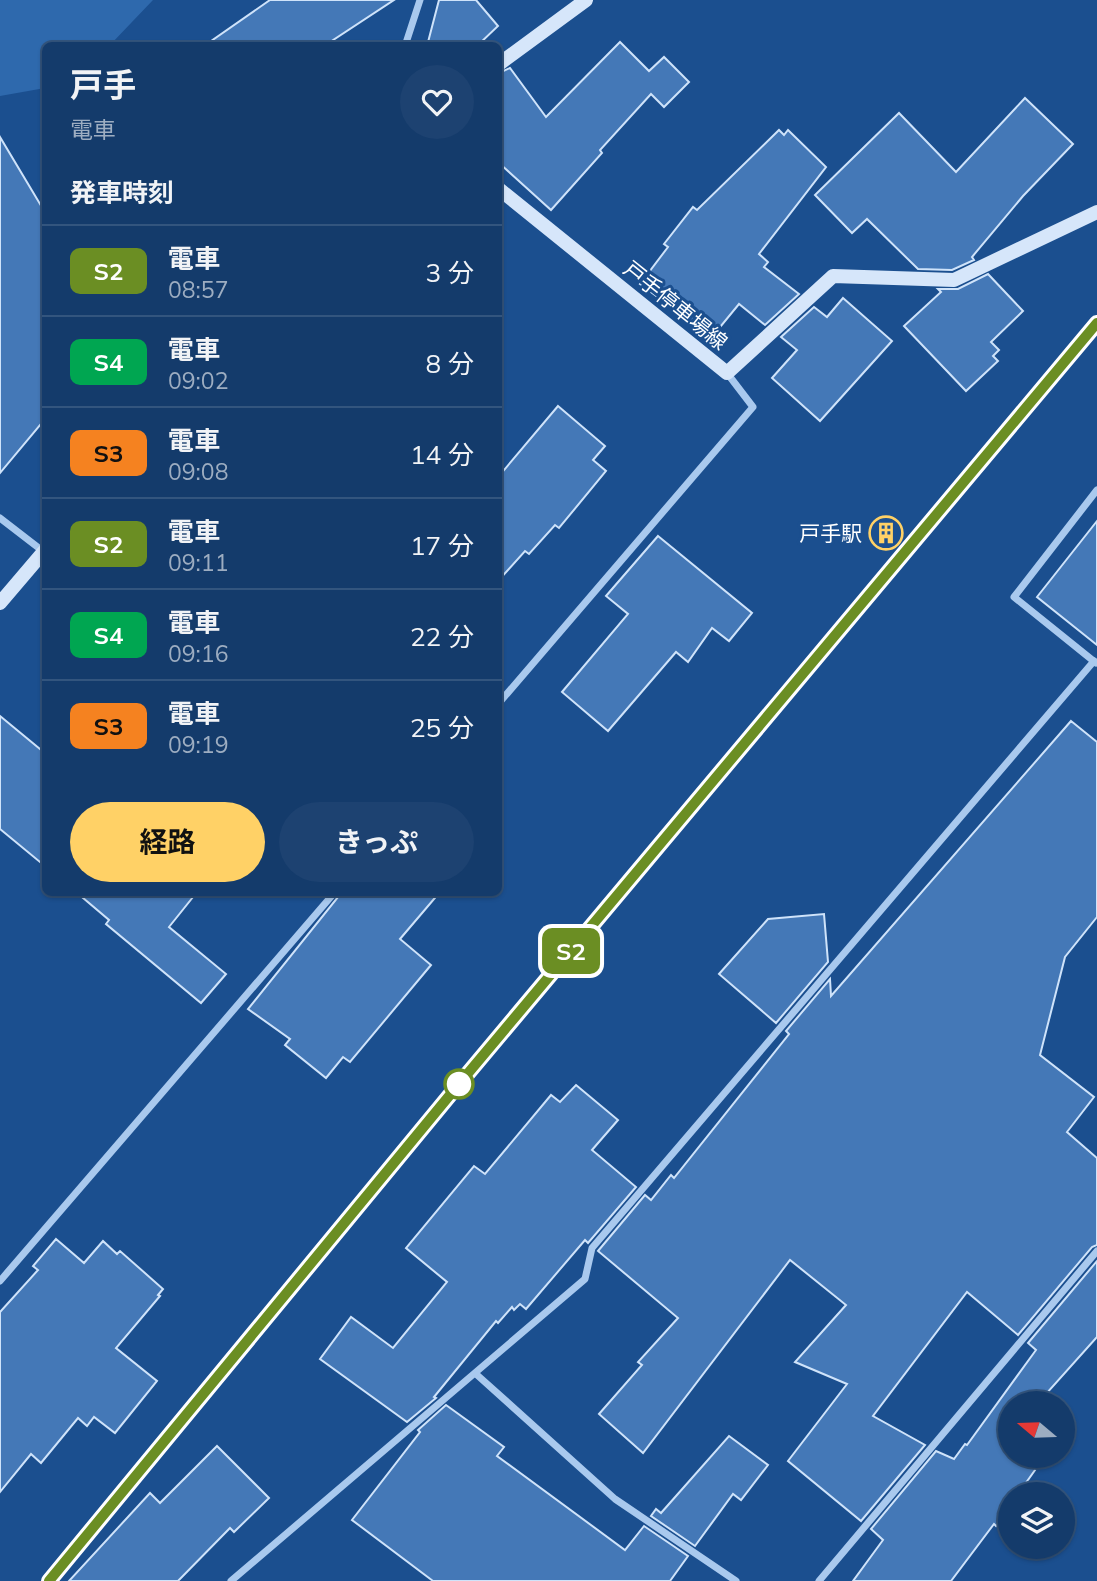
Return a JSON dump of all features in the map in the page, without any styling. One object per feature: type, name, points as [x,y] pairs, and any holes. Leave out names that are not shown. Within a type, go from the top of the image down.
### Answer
[{"type":"main road","points":[[502,62],[586,0]]},
{"type":"main road","name":"戸手停車場線","points":[[502,191],[727,373],[833,276],[954,280],[1097,212]]},
{"type":"main road","points":[[0,603],[42,554]]},
{"type":"street","points":[[406,42],[420,0]]},
{"type":"street","points":[[502,700],[753,407],[727,373]]},
{"type":"street","points":[[231,1581],[585,1279],[592,1248],[1095,662],[1014,597],[1097,489]]},
{"type":"street","points":[[0,518],[42,548]]},
{"type":"street","points":[[0,1281],[332,896]]},
{"type":"street","points":[[819,1581],[1097,1251]]},
{"type":"street","points":[[475,1374],[615,1499],[736,1581]]},
{"type":"shaded area","points":[[0,0],[153,0],[113,42],[42,42],[42,89],[0,96]]},
{"type":"building","points":[[270,0],[394,0],[330,42],[210,42]]},
{"type":"building","points":[[439,0],[476,0],[498,26],[481,42],[428,42]]},
{"type":"building","points":[[620,42],[649,71],[664,57],[689,82],[664,107],[651,94],[551,210],[502,166],[502,72],[510,68],[546,117]]},
{"type":"building","points":[[1025,98],[1073,144],[1023,196],[972,257],[974,260],[952,270],[918,269],[867,219],[852,233],[815,195],[899,113],[956,172]]},
{"type":"building","points":[[779,130],[784,135],[788,130],[826,167],[759,254],[768,262],[764,267],[799,294],[765,325],[739,304],[712,337],[640,284],[668,247],[664,244],[693,207],[697,210]]},
{"type":"building","points":[[0,137],[42,207],[42,423],[0,473]]},
{"type":"building","points":[[988,274],[1023,311],[991,342],[999,350],[993,356],[998,361],[966,391],[904,326],[941,292],[938,289],[958,289]]},
{"type":"building","points":[[843,298],[892,341],[820,421],[772,378],[797,350],[781,337],[814,307],[827,317]]},
{"type":"building","points":[[558,406],[605,446],[593,460],[606,471],[559,528],[555,525],[529,554],[525,551],[502,577],[502,472]]},
{"type":"building","points":[[1097,521],[1097,645],[1037,597]]},
{"type":"building","points":[[658,536],[752,613],[729,641],[712,628],[688,662],[676,652],[608,731],[562,692],[628,614],[606,596]]},
{"type":"building","points":[[0,716],[42,751],[42,864],[0,829]]},
{"type":"building","points":[[1071,721],[1097,742],[1097,917],[1065,957],[1040,1055],[1094,1097],[1067,1132],[1097,1158],[1097,1245],[1092,1247],[1018,1335],[967,1292],[873,1416],[925,1445],[861,1521],[788,1461],[847,1384],[795,1362],[846,1305],[790,1260],[643,1453],[599,1414],[642,1365],[638,1362],[678,1318],[598,1251],[645,1195],[651,1200],[671,1175],[674,1178],[789,1034],[786,1031],[830,979],[831,996]]},
{"type":"building","points":[[81,896],[194,896],[169,927],[226,974],[201,1003],[106,924],[109,920]]},
{"type":"building","points":[[339,896],[437,896],[400,939],[431,965],[350,1062],[343,1057],[326,1078],[285,1045],[290,1039],[248,1009]]},
{"type":"building","points":[[824,914],[828,962],[776,1023],[719,974],[768,919]]},
{"type":"building","points":[[576,1085],[618,1120],[592,1150],[636,1187],[588,1243],[585,1240],[526,1309],[520,1304],[514,1310],[512,1307],[498,1323],[496,1321],[434,1397],[436,1398],[407,1422],[320,1359],[351,1317],[393,1348],[447,1282],[406,1248],[474,1166],[485,1174],[551,1095],[560,1102]]},
{"type":"building","points":[[56,1239],[84,1263],[103,1241],[117,1254],[120,1251],[163,1289],[116,1348],[157,1381],[115,1433],[94,1417],[87,1426],[78,1418],[41,1463],[31,1454],[0,1492],[0,1312],[38,1270],[33,1266]]},
{"type":"building","points":[[1097,1261],[1097,1337],[1049,1391],[1006,1391],[1036,1350],[1028,1343]]},
{"type":"building","points":[[998,1402],[998,1468],[1036,1468],[1027,1482],[998,1482],[998,1523],[996,1526],[994,1524],[951,1581],[853,1581],[883,1540],[871,1529],[936,1451],[954,1459],[965,1444],[967,1445]]},
{"type":"building","points":[[446,1405],[504,1447],[497,1456],[625,1550],[644,1526],[688,1556],[670,1581],[433,1581],[352,1520],[420,1432],[418,1430]]},
{"type":"building","points":[[729,1436],[768,1465],[741,1500],[733,1494],[695,1546],[651,1516],[656,1509],[661,1513]]},
{"type":"building","points":[[217,1446],[269,1498],[234,1532],[230,1528],[178,1581],[69,1581],[150,1493],[160,1503]]},
{"type":"railway","points":[[49,1581],[459,1084],[1097,323]]},
{"type":"train","name":"S2","points":[[49,1581],[459,1084],[1097,323]]},
{"type":"place","name":"戸手駅","points":[[886,533]]}]
